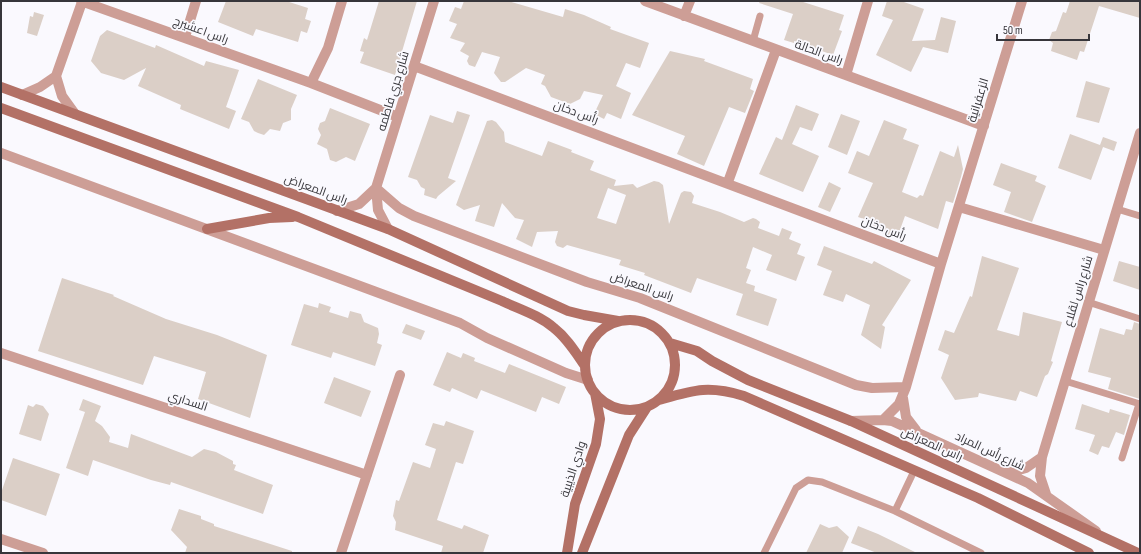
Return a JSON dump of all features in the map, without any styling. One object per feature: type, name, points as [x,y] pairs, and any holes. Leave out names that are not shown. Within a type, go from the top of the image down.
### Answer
[{"type":"street","name":"راس اعشيرج","points":[[56,76],[82,1],[310,82],[398,117]]},
{"type":"street","points":[[184,38],[196,1]]},
{"type":"street","points":[[310,82],[328,48],[342,1]]},
{"type":"street","name":"شارع جري فاطمه","points":[[388,229],[378,210],[376,188],[434,1]]},
{"type":"street","name":"راس الحالة","points":[[645,1],[984,126]]},
{"type":"street","points":[[684,16],[690,1]]},
{"type":"street","points":[[846,75],[868,1]]},
{"type":"street","name":"الزعفرانية","points":[[883,420],[894,410],[902,398],[906,387],[1022,1]]},
{"type":"street","points":[[728,182],[776,50]]},
{"type":"street","name":"رأس دخان","points":[[414,66],[728,182],[942,264]]},
{"type":"street","points":[[22,95],[40,87],[56,76],[62,96],[74,114]]},
{"type":"street","name":"راس المعراض","points":[[1,87],[388,229],[568,310],[584,316],[618,321]]},
{"type":"street","points":[[1,108],[298,217],[534,315],[554,328],[570,344],[585,366]]},
{"type":"street","name":"شارع راس لقلاع","points":[[1046,494],[1040,476],[1042,457],[1140,133]]},
{"type":"street","points":[[1,153],[460,322],[487,338],[566,373],[588,380]]},
{"type":"street","name":"شارع جري فاطمه","points":[[337,211],[359,204],[376,188]]},
{"type":"street","name":"راس المعراض","points":[[376,188],[399,208],[414,216],[588,282],[640,298],[856,385],[872,388],[906,387]]},
{"type":"street","points":[[959,207],[1104,250]]},
{"type":"street","points":[[208,229],[269,218],[298,217]]},
{"type":"street","points":[[659,400],[668,391],[674,380],[675,361],[670,343],[660,331],[648,323],[633,319],[618,321],[605,327],[594,338],[587,351],[585,366],[588,380],[595,393],[605,403],[618,408],[633,410],[647,407],[659,400],[693,390],[710,389],[726,391],[744,396],[978,498],[1089,553]]},
{"type":"street","name":"راس المعراض","points":[[670,343],[697,352],[748,380],[851,421],[1138,553]]},
{"type":"street","name":"السداري","points":[[1,353],[367,475]]},
{"type":"street","points":[[341,553],[400,375]]},
{"type":"street","name":"وادي الذيبية","points":[[567,553],[575,504],[596,444],[600,419],[595,393]]},
{"type":"street","points":[[902,398],[906,417],[918,433]]},
{"type":"street","points":[[582,553],[628,435],[647,407]]},
{"type":"street","name":"شارع رأس المراد","points":[[851,421],[892,421],[1008,473],[1046,494],[1106,538]]},
{"type":"street","points":[[1008,473],[1026,468],[1042,457]]},
{"type":"street","points":[[1,539],[37,552]]},
{"type":"lane","points":[[754,41],[760,16]]},
{"type":"lane","points":[[1116,209],[1140,216]]},
{"type":"lane","points":[[1088,302],[1140,319]]},
{"type":"lane","points":[[1064,381],[1140,404],[1122,458]]},
{"type":"lane","points":[[895,511],[914,471]]},
{"type":"lane","points":[[764,553],[796,488],[808,480],[822,482],[895,511],[981,553]]},
{"type":"building","points":[[226,1],[286,1],[308,8],[305,19],[311,21],[307,33],[301,31],[298,42],[256,29],[253,36],[218,22]]},
{"type":"building","points":[[379,1],[417,1],[395,75],[360,63],[364,52],[360,51],[364,38],[367,40]]},
{"type":"building","points":[[464,1],[508,1],[563,17],[565,9],[584,15],[611,27],[610,29],[649,43],[640,68],[626,63],[616,86],[631,93],[621,119],[607,113],[604,119],[594,114],[603,95],[584,91],[580,99],[570,104],[551,97],[545,86],[541,84],[545,75],[526,68],[505,82],[501,82],[494,73],[500,57],[482,52],[475,67],[469,65],[467,61],[469,56],[460,51],[465,43],[450,38],[457,24],[449,21],[455,7],[461,9]]},
{"type":"building","points":[[760,1],[800,1],[844,15],[839,30],[842,31],[833,55],[794,41],[794,43],[784,40],[793,14],[759,3]]},
{"type":"building","points":[[887,1],[901,1],[924,9],[912,41],[935,40],[941,17],[956,21],[948,53],[923,47],[911,72],[876,55],[893,20],[882,16]]},
{"type":"building","points":[[1070,1],[1140,1],[1140,18],[1099,6],[1084,52],[1080,51],[1077,60],[1051,51],[1053,43],[1049,40],[1052,32],[1056,31],[1063,12],[1066,13]]},
{"type":"building","points":[[34,12],[44,15],[37,36],[27,33],[30,16],[33,17]]},
{"type":"building","points":[[107,30],[155,48],[156,45],[204,66],[206,61],[239,70],[226,107],[236,111],[229,129],[180,109],[181,105],[138,86],[146,68],[124,80],[101,73],[91,61],[100,36]]},
{"type":"building","points":[[670,51],[705,59],[704,61],[753,79],[750,89],[754,91],[745,113],[729,107],[704,166],[677,154],[685,136],[632,115]]},
{"type":"building","points":[[258,79],[297,95],[291,109],[291,120],[283,123],[280,131],[270,129],[264,135],[254,131],[249,122],[241,119]]},
{"type":"building","points":[[1086,81],[1110,88],[1099,123],[1076,117]]},
{"type":"building","points":[[796,105],[819,114],[812,131],[800,127],[792,144],[819,156],[803,192],[759,174],[776,137],[782,140]]},
{"type":"building","points":[[330,108],[370,124],[355,161],[346,157],[336,162],[330,160],[327,149],[317,144],[321,135],[318,129],[320,123],[325,121]]},
{"type":"building","points":[[457,111],[470,115],[448,178],[456,181],[436,199],[424,195],[425,189],[421,187],[417,180],[408,177],[430,115],[453,123]]},
{"type":"building","points":[[841,114],[860,121],[847,155],[828,147]]},
{"type":"building","points":[[492,120],[496,122],[504,132],[505,142],[542,156],[548,141],[572,150],[571,152],[594,161],[590,170],[616,180],[614,186],[633,184],[637,188],[654,181],[659,182],[663,185],[669,224],[681,193],[684,191],[691,192],[694,196],[692,203],[744,222],[753,218],[756,219],[760,222],[758,228],[779,236],[782,228],[792,232],[789,239],[801,244],[797,254],[805,257],[796,281],[766,270],[772,255],[753,247],[746,268],[751,270],[746,283],[755,286],[754,291],[777,299],[768,326],[736,315],[743,294],[697,278],[691,293],[644,275],[645,273],[619,265],[621,260],[567,245],[563,248],[557,246],[555,242],[558,231],[537,232],[532,247],[516,239],[524,220],[515,218],[502,203],[494,227],[475,221],[480,205],[464,210],[456,205],[487,121]],"holes":[[[608,188],[626,195],[616,224],[597,218]]]},
{"type":"building","points":[[884,120],[907,129],[903,139],[919,145],[902,192],[917,198],[920,195],[923,196],[940,151],[954,157],[958,145],[963,169],[953,203],[946,201],[938,229],[905,216],[897,238],[865,227],[867,220],[858,217],[873,183],[848,173],[857,151],[869,156]]},
{"type":"building","points":[[1070,134],[1100,145],[1103,137],[1117,142],[1114,151],[1103,147],[1091,180],[1058,168]]},
{"type":"building","points":[[1001,163],[1037,176],[1035,181],[1046,186],[1032,222],[1004,212],[1011,192],[993,185]]},
{"type":"building","points":[[829,182],[841,188],[830,212],[818,207]]},
{"type":"building","points":[[824,246],[872,264],[874,261],[911,280],[882,325],[885,327],[881,349],[861,335],[870,305],[846,294],[843,302],[823,295],[832,271],[817,265]]},
{"type":"building","points":[[982,256],[1019,268],[997,330],[1019,336],[1023,312],[1062,322],[1051,361],[1053,362],[1048,374],[1045,376],[1037,397],[1020,391],[1016,401],[979,393],[978,397],[955,400],[941,378],[949,355],[938,350],[945,330],[954,333],[970,296],[972,297]]},
{"type":"building","points":[[1119,261],[1140,267],[1140,290],[1113,281]]},
{"type":"building","points":[[62,278],[114,295],[113,296],[166,319],[217,335],[267,355],[250,418],[198,399],[206,372],[154,356],[143,385],[38,351]]},
{"type":"building","points":[[319,303],[331,307],[329,312],[348,318],[350,311],[361,314],[364,322],[378,328],[379,334],[377,343],[382,345],[375,366],[333,352],[331,358],[291,345],[304,304],[318,308]]},
{"type":"building","points":[[1134,322],[1140,324],[1140,399],[1108,389],[1111,378],[1088,372],[1100,328],[1124,335],[1126,329],[1132,330]]},
{"type":"building","points":[[406,324],[425,331],[421,340],[402,333]]},
{"type":"building","points":[[447,352],[461,358],[463,353],[475,358],[474,361],[505,373],[509,364],[566,387],[559,404],[542,397],[536,412],[481,390],[477,399],[452,388],[450,392],[433,385]]},
{"type":"building","points":[[334,377],[371,391],[361,417],[324,403]]},
{"type":"building","points":[[83,399],[101,406],[95,421],[102,426],[110,437],[109,442],[128,448],[131,434],[192,457],[204,449],[216,452],[233,461],[233,464],[236,465],[234,470],[273,485],[263,514],[171,482],[170,485],[151,480],[93,460],[88,476],[66,468],[85,412],[79,410]]},
{"type":"building","points":[[36,404],[43,406],[49,414],[41,441],[19,434],[28,405],[33,407]]},
{"type":"building","points":[[1082,404],[1109,413],[1110,409],[1130,415],[1124,435],[1116,432],[1109,448],[1102,446],[1098,455],[1089,451],[1095,435],[1075,429]]},
{"type":"building","points":[[446,421],[474,431],[463,464],[456,462],[437,520],[462,529],[464,525],[489,535],[483,553],[441,553],[443,546],[395,530],[396,522],[393,516],[396,500],[399,501],[413,462],[430,468],[436,449],[425,445],[433,423],[444,426]]},
{"type":"building","points":[[13,458],[60,474],[46,516],[1,500],[1,493]]},
{"type":"building","points":[[179,509],[201,516],[201,519],[214,524],[214,526],[292,551],[292,553],[185,553],[187,547],[171,530]]},
{"type":"building","points":[[820,524],[829,528],[837,526],[849,537],[842,553],[806,553]]},
{"type":"building","points":[[858,526],[917,553],[877,553],[851,543]]}]
